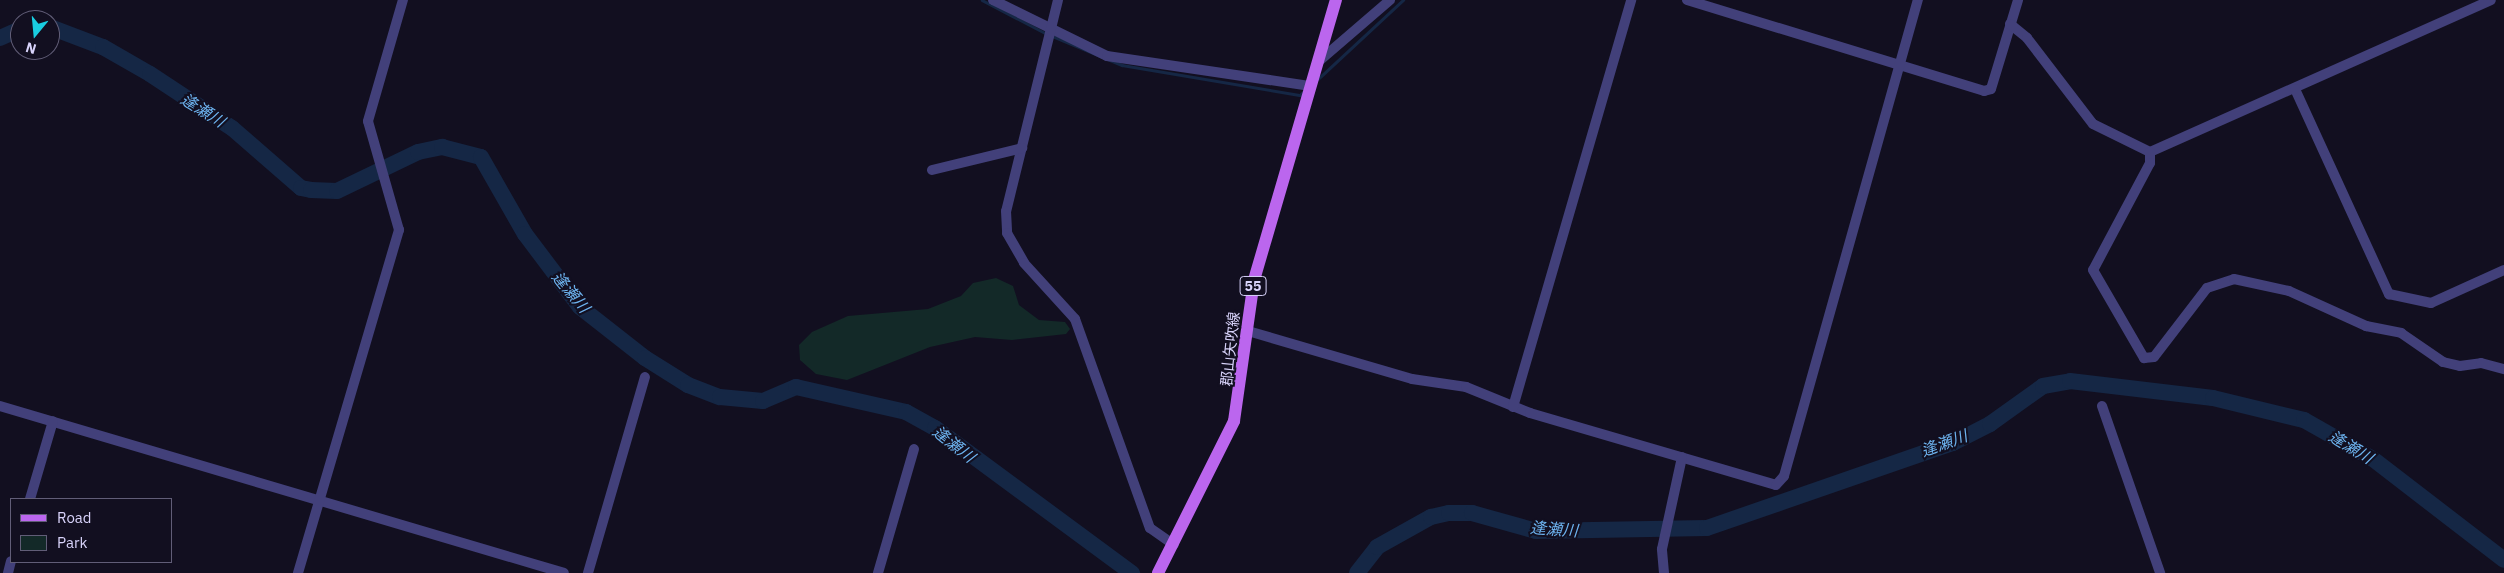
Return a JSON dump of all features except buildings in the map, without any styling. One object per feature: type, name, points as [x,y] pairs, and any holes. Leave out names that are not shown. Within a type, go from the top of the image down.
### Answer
[{"type":"main road","name":"郡山矢吹線","points":[[1160,569],[1174,545],[1234,422],[1254,280],[1336,0]]},
{"type":"street","points":[[298,573],[398,236],[389,191],[368,121],[403,0]]},
{"type":"street","points":[[993,0],[1107,56],[1312,86]]},
{"type":"street","points":[[1058,0],[1053,30],[1006,211],[1007,233],[1024,263],[1075,319],[1150,528],[1174,545]]},
{"type":"street","points":[[1318,62],[1390,0]]},
{"type":"street","points":[[1513,407],[1631,0]]},
{"type":"street","points":[[1687,0],[1900,67],[1988,90],[2018,0]]},
{"type":"street","points":[[1248,331],[1412,379],[1466,386],[1513,407],[1772,485],[1782,480],[1918,0]]},
{"type":"street","points":[[2010,24],[2027,38],[2093,124],[2150,152],[2491,0]]},
{"type":"street","points":[[2295,89],[2389,294],[2431,303],[2504,270]]},
{"type":"street","points":[[932,170],[1022,148]]},
{"type":"street","points":[[2150,152],[2150,163],[2093,270],[2095,280],[2144,358],[2154,357],[2207,288],[2234,279],[2289,291],[2366,326],[2401,333],[2438,360],[2504,369]]},
{"type":"street","points":[[588,573],[645,377]]},
{"type":"street","points":[[0,406],[320,499],[564,573]]},
{"type":"street","points":[[2102,406],[2160,573]]},
{"type":"street","points":[[30,498],[53,421]]},
{"type":"street","points":[[878,573],[914,449]]},
{"type":"street","points":[[1664,573],[1662,549],[1668,513],[1682,457]]},
{"type":"green space","points":[[996,278],[1013,286],[1019,305],[1039,320],[1065,322],[1070,329],[1066,334],[1012,340],[975,337],[930,347],[847,380],[816,374],[800,360],[799,345],[812,332],[848,316],[928,309],[961,296],[973,283]]},
{"type":"waterway","points":[[982,0],[1047,34]]},
{"type":"waterway","points":[[1318,79],[1403,0]]},
{"type":"waterway","name":"逢瀬川","points":[[60,31],[103,47],[150,74],[232,128],[301,188],[337,191],[418,152],[442,147],[481,157],[525,234],[580,307],[645,358],[688,385],[720,397],[763,401],[796,387],[906,412],[935,428],[1132,573]]},
{"type":"waterway","name":"逢瀬川","points":[[0,38],[10,34]]},
{"type":"waterway","points":[[1052,36],[1122,65],[1300,95],[1304,91]]},
{"type":"waterway","name":"逢瀬川","points":[[1357,573],[1377,547],[1431,517],[1449,513],[1472,513],[1536,531],[1707,528],[1953,443],[1990,424],[2043,386],[2070,381],[2213,398],[2304,420],[2373,459],[2504,560]]}]
